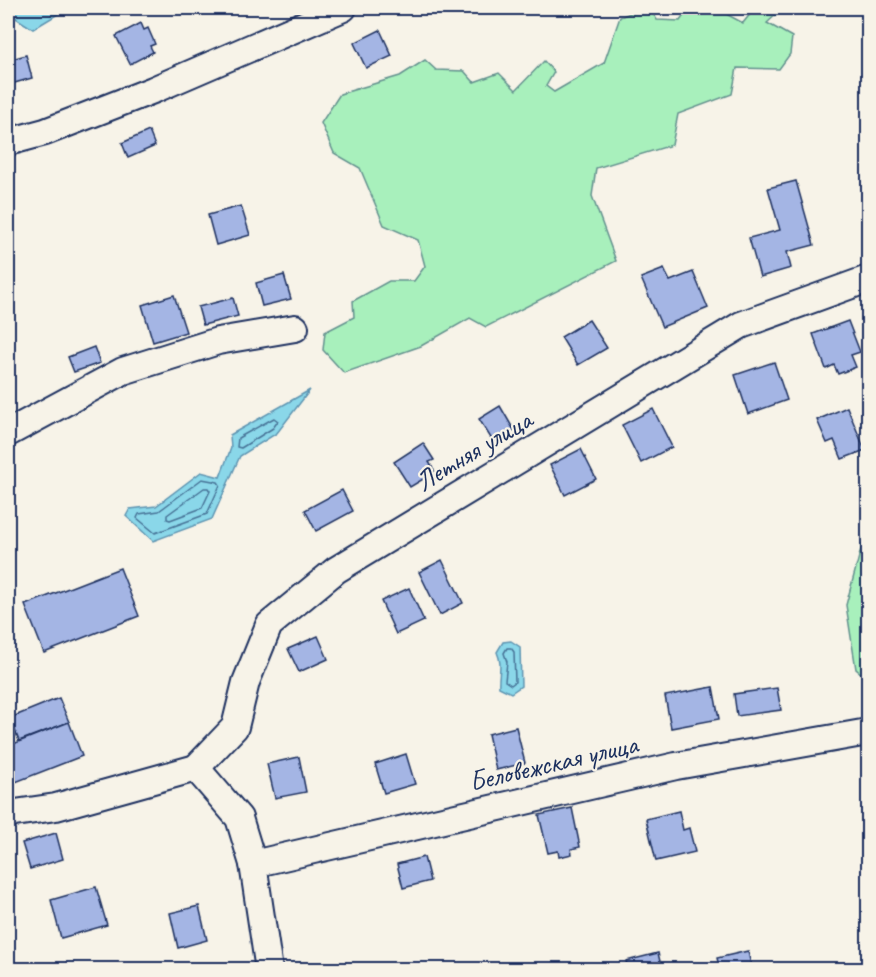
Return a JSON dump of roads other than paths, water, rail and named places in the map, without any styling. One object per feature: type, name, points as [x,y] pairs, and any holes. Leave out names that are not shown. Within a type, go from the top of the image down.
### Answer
[{"type":"street","points":[[8,142],[45,132],[142,94],[344,8]]},
{"type":"street","name":"Летняя улица","points":[[196,768],[235,727],[246,682],[269,625],[336,570],[741,325],[868,279]]},
{"type":"street","points":[[8,434],[123,370],[218,341],[295,328]]},
{"type":"street","name":"Беловежская улица","points":[[253,864],[676,766],[868,732]]},
{"type":"street","points":[[8,814],[56,807],[196,768],[239,818],[253,864],[269,969]]},
{"type":"water","points":[[8,8],[68,8],[33,29],[8,13]]},
{"type":"water","points":[[310,390],[277,433],[240,456],[212,519],[153,541],[126,516],[130,509],[156,506],[201,472],[220,477],[231,448],[230,435]]},
{"type":"water","points":[[511,641],[520,647],[521,686],[511,693],[499,687],[500,665],[497,652],[503,642]]}]
